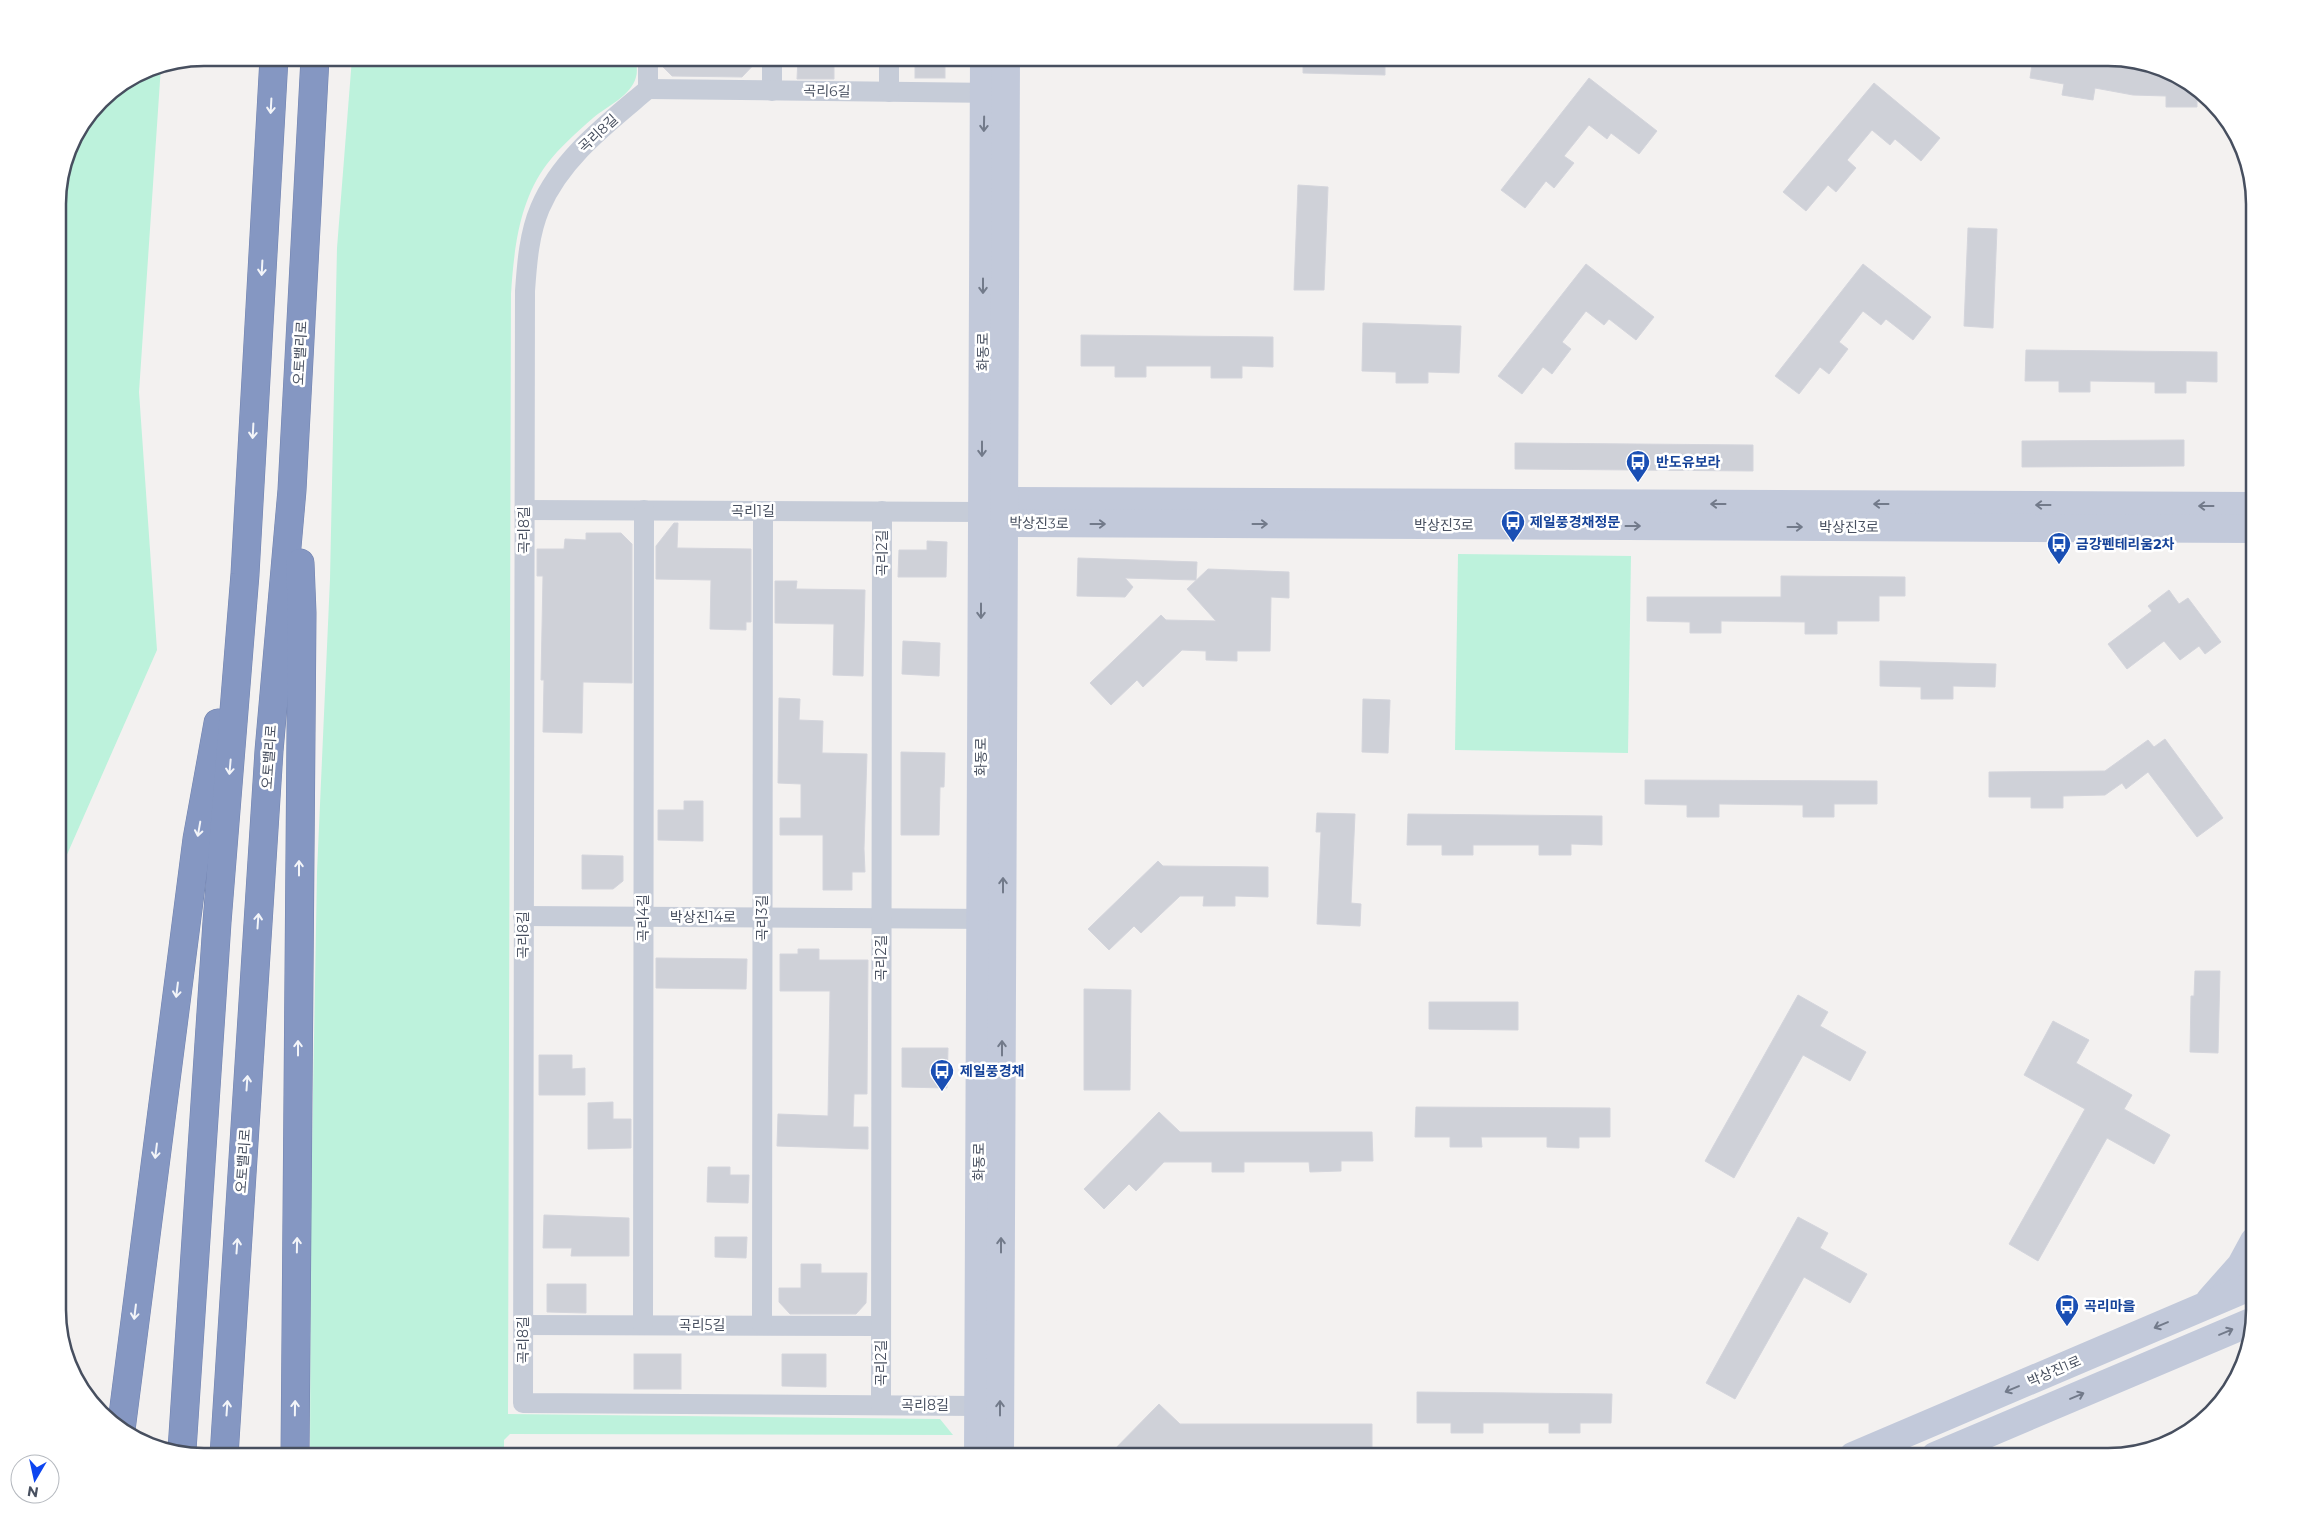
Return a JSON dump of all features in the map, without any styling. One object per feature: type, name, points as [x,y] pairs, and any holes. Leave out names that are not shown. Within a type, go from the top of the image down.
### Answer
[{"type":"highway","points":[[182,1446],[216,932],[245,574],[273,67]]},
{"type":"highway","name":"오토밸리로","points":[[225,1448],[269,761],[295,433],[315,67]]},
{"type":"highway","points":[[295,433],[302,612],[295,1448]]},
{"type":"highway","points":[[122,1420],[197,840],[245,574]]},
{"type":"street","points":[[648,67],[648,89]]},
{"type":"street","points":[[772,67],[772,91]]},
{"type":"street","points":[[889,92],[890,67]]},
{"type":"street","name":"화동로","points":[[978,1448],[991,919],[997,512],[995,93],[987,67]]},
{"type":"street","name":"화동로","points":[[995,93],[1003,67]]},
{"type":"street","name":"곡리6길","points":[[648,89],[995,93]]},
{"type":"street","name":"곡리8길","points":[[648,89],[596,134],[570,160],[552,184],[540,207],[532,233],[525,290],[523,1403],[978,1406]]},
{"type":"street","name":"박상진3로","points":[[997,512],[2246,506]]},
{"type":"street","name":"곡리1길","points":[[524,510],[997,512]]},
{"type":"street","name":"곡리4길","points":[[643,1325],[644,510]]},
{"type":"street","name":"곡리3길","points":[[762,1326],[763,511]]},
{"type":"street","name":"곡리2길","points":[[881,1405],[882,511]]},
{"type":"street","name":"박상진3로","points":[[997,512],[2246,529]]},
{"type":"street","name":"박상진14로","points":[[523,916],[991,919]]},
{"type":"street","name":"화동로","points":[[991,919],[1000,1448]]},
{"type":"street","points":[[2200,1308],[2227,1283],[2246,1256]]},
{"type":"street","name":"박상진1로","points":[[1872,1448],[2246,1288]]},
{"type":"street","name":"곡리5길","points":[[523,1325],[881,1326]]},
{"type":"street","points":[[1954,1448],[2244,1325]]},
{"type":"green space","points":[[351,67],[637,67],[637,75],[629,90],[593,118],[569,140],[547,164],[538,178],[524,210],[516,243],[512,277],[508,1414],[940,1419],[953,1435],[510,1434],[504,1440],[504,1448],[310,1448],[311,1206],[317,872],[330,579],[337,248]]},
{"type":"green space","points":[[160,74],[139,392],[157,650],[67,855],[67,186],[80,143],[101,113],[113,101],[135,85]]},
{"type":"green space","points":[[1458,554],[1631,556],[1628,753],[1455,750]]},
{"type":"building","points":[[1303,66],[1385,66],[1385,75],[1303,73]]},
{"type":"building","points":[[2032,66],[2108,66],[2135,69],[2169,80],[2197,100],[2197,107],[2166,107],[2166,96],[2133,95],[2095,88],[2093,100],[2062,95],[2064,84],[2030,78]]},
{"type":"building","points":[[663,67],[752,67],[742,77],[672,76]]},
{"type":"building","points":[[798,67],[834,67],[834,79],[797,79]]},
{"type":"building","points":[[915,67],[945,67],[945,78],[915,78]]},
{"type":"building","points":[[1589,78],[1657,131],[1639,154],[1611,133],[1607,139],[1589,125],[1564,156],[1574,163],[1554,188],[1546,181],[1525,208],[1501,190]]},
{"type":"building","points":[[1874,83],[1940,138],[1921,161],[1895,139],[1890,145],[1872,130],[1847,160],[1856,168],[1836,192],[1828,185],[1806,211],[1783,192]]},
{"type":"building","points":[[1298,185],[1328,187],[1324,290],[1294,290]]},
{"type":"building","points":[[1968,228],[1997,229],[1993,328],[1964,326]]},
{"type":"building","points":[[1586,264],[1654,317],[1636,340],[1609,319],[1604,325],[1586,311],[1562,342],[1571,349],[1552,374],[1543,367],[1522,394],[1498,376]]},
{"type":"building","points":[[1863,264],[1931,317],[1913,340],[1886,319],[1881,325],[1863,311],[1839,342],[1848,349],[1829,374],[1820,367],[1799,394],[1775,376]]},
{"type":"building","points":[[1363,323],[1461,326],[1459,373],[1428,372],[1428,383],[1396,383],[1396,372],[1362,371]]},
{"type":"building","points":[[1081,335],[1273,337],[1273,367],[1242,366],[1242,378],[1211,378],[1211,366],[1146,366],[1146,377],[1115,377],[1115,366],[1081,366]]},
{"type":"building","points":[[2026,350],[2217,352],[2217,382],[2186,381],[2186,393],[2155,393],[2155,382],[2090,381],[2090,392],[2059,392],[2059,381],[2025,381]]},
{"type":"building","points":[[2184,440],[2184,466],[2022,467],[2022,441]]},
{"type":"building","points":[[1515,443],[1753,445],[1753,471],[1515,469]]},
{"type":"building","points":[[674,523],[678,523],[677,548],[751,549],[751,622],[746,622],[746,630],[710,629],[711,580],[656,579],[656,546]]},
{"type":"building","points":[[586,533],[621,533],[632,544],[632,683],[583,682],[582,733],[543,732],[544,680],[541,680],[543,576],[537,576],[537,549],[564,549],[565,539],[586,540]]},
{"type":"building","points":[[927,541],[947,542],[946,577],[898,577],[899,550],[927,550]]},
{"type":"building","points":[[1078,558],[1197,562],[1196,580],[1125,578],[1133,587],[1125,597],[1077,596]]},
{"type":"building","points":[[1208,569],[1289,572],[1289,598],[1271,597],[1270,651],[1237,651],[1237,661],[1206,660],[1206,651],[1182,650],[1143,687],[1137,680],[1111,705],[1090,683],[1161,615],[1166,620],[1216,621],[1187,589]]},
{"type":"building","points":[[1781,576],[1905,577],[1905,596],[1879,596],[1879,621],[1837,621],[1837,634],[1805,634],[1805,622],[1721,621],[1721,633],[1690,633],[1690,622],[1647,621],[1647,597],[1781,597]]},
{"type":"building","points":[[775,581],[797,581],[796,589],[865,590],[863,676],[833,675],[834,624],[775,623]]},
{"type":"building","points":[[2169,590],[2179,604],[2188,598],[2221,642],[2205,654],[2199,646],[2180,660],[2164,641],[2127,669],[2108,644],[2152,611],[2148,606]]},
{"type":"building","points":[[903,641],[940,643],[939,676],[902,674]]},
{"type":"building","points":[[1880,661],[1996,664],[1995,687],[1953,686],[1953,699],[1921,699],[1921,687],[1880,686]]},
{"type":"building","points":[[779,698],[800,699],[799,720],[823,721],[822,753],[867,754],[865,872],[852,872],[852,890],[823,890],[823,835],[780,835],[780,818],[801,818],[801,784],[778,783]]},
{"type":"building","points":[[1363,699],[1390,700],[1388,753],[1362,752]]},
{"type":"building","points":[[2165,739],[2223,818],[2197,837],[2148,772],[2126,789],[2122,783],[2105,795],[2063,796],[2063,808],[2031,808],[2031,797],[1989,797],[1989,772],[2105,771],[2148,740],[2154,747]]},
{"type":"building","points":[[901,752],[945,753],[944,787],[940,787],[939,835],[901,835]]},
{"type":"building","points":[[1645,780],[1877,781],[1877,804],[1834,804],[1834,817],[1803,817],[1803,805],[1719,804],[1719,817],[1687,817],[1687,805],[1645,804]]},
{"type":"building","points":[[684,801],[703,801],[703,841],[658,840],[658,810],[684,810]]},
{"type":"building","points":[[1317,813],[1355,814],[1351,903],[1361,904],[1360,926],[1317,924],[1321,832],[1316,832]]},
{"type":"building","points":[[1408,814],[1602,816],[1602,845],[1571,844],[1571,855],[1539,855],[1539,845],[1473,845],[1473,855],[1442,855],[1442,845],[1407,845]]},
{"type":"building","points":[[582,855],[623,856],[623,881],[613,889],[582,889]]},
{"type":"building","points":[[1158,861],[1163,866],[1268,867],[1268,897],[1235,896],[1235,906],[1203,906],[1204,896],[1180,896],[1141,933],[1134,926],[1109,950],[1088,929]]},
{"type":"building","points":[[798,949],[819,949],[819,960],[868,960],[867,1094],[854,1094],[853,1127],[868,1127],[868,1149],[777,1146],[778,1114],[828,1116],[830,991],[780,991],[780,954],[798,954]]},
{"type":"building","points":[[656,958],[747,959],[746,989],[656,988]]},
{"type":"building","points":[[2195,971],[2220,971],[2218,1053],[2190,1052],[2191,996],[2194,996]]},
{"type":"building","points":[[1084,989],[1131,990],[1130,1090],[1084,1090]]},
{"type":"building","points":[[1798,995],[1828,1012],[1820,1026],[1866,1052],[1850,1081],[1803,1055],[1734,1178],[1705,1161]]},
{"type":"building","points":[[1429,1002],[1518,1002],[1518,1030],[1429,1029]]},
{"type":"building","points":[[2053,1021],[2089,1040],[2076,1063],[2132,1095],[2124,1109],[2170,1135],[2154,1164],[2107,1138],[2038,1261],[2009,1244],[2085,1109],[2024,1075]]},
{"type":"building","points":[[902,1048],[948,1048],[947,1088],[902,1087]]},
{"type":"building","points":[[539,1055],[572,1055],[572,1069],[585,1068],[585,1095],[539,1095]]},
{"type":"building","points":[[613,1102],[613,1119],[631,1119],[631,1148],[588,1149],[588,1103]]},
{"type":"building","points":[[1416,1107],[1610,1108],[1610,1137],[1579,1137],[1579,1148],[1547,1147],[1547,1137],[1481,1137],[1482,1147],[1450,1147],[1450,1137],[1415,1137]]},
{"type":"building","points":[[1159,1112],[1180,1132],[1372,1132],[1373,1161],[1341,1161],[1341,1171],[1310,1172],[1309,1162],[1244,1162],[1244,1172],[1212,1172],[1212,1162],[1164,1162],[1136,1191],[1129,1184],[1104,1209],[1084,1189]]},
{"type":"building","points":[[708,1167],[730,1167],[730,1175],[749,1175],[748,1203],[707,1202]]},
{"type":"building","points":[[544,1215],[629,1218],[629,1256],[571,1256],[572,1248],[543,1248]]},
{"type":"building","points":[[1798,1217],[1828,1233],[1820,1248],[1867,1274],[1850,1303],[1804,1277],[1735,1399],[1706,1383]]},
{"type":"building","points":[[715,1237],[747,1237],[746,1258],[715,1257]]},
{"type":"building","points":[[801,1264],[821,1264],[821,1273],[867,1273],[866,1303],[856,1314],[790,1314],[779,1302],[779,1288],[801,1288]]},
{"type":"building","points":[[547,1284],[586,1284],[586,1313],[547,1312]]},
{"type":"building","points":[[634,1354],[681,1354],[681,1389],[634,1389]]},
{"type":"building","points":[[782,1354],[826,1354],[826,1387],[782,1386]]},
{"type":"building","points":[[1417,1392],[1612,1394],[1611,1423],[1580,1423],[1580,1433],[1549,1433],[1549,1423],[1483,1423],[1483,1433],[1451,1433],[1451,1423],[1417,1423]]},
{"type":"building","points":[[1159,1404],[1180,1424],[1372,1424],[1372,1448],[1116,1448]]},
{"type":"place","name":"반도유보라","points":[[1638,483]]},
{"type":"place","name":"제일풍경채정문","points":[[1513,543]]},
{"type":"place","name":"금강펜테리움2차","points":[[2059,565]]},
{"type":"place","name":"제일풍경채","points":[[942,1092]]},
{"type":"place","name":"곡리마을","points":[[2067,1327]]}]
